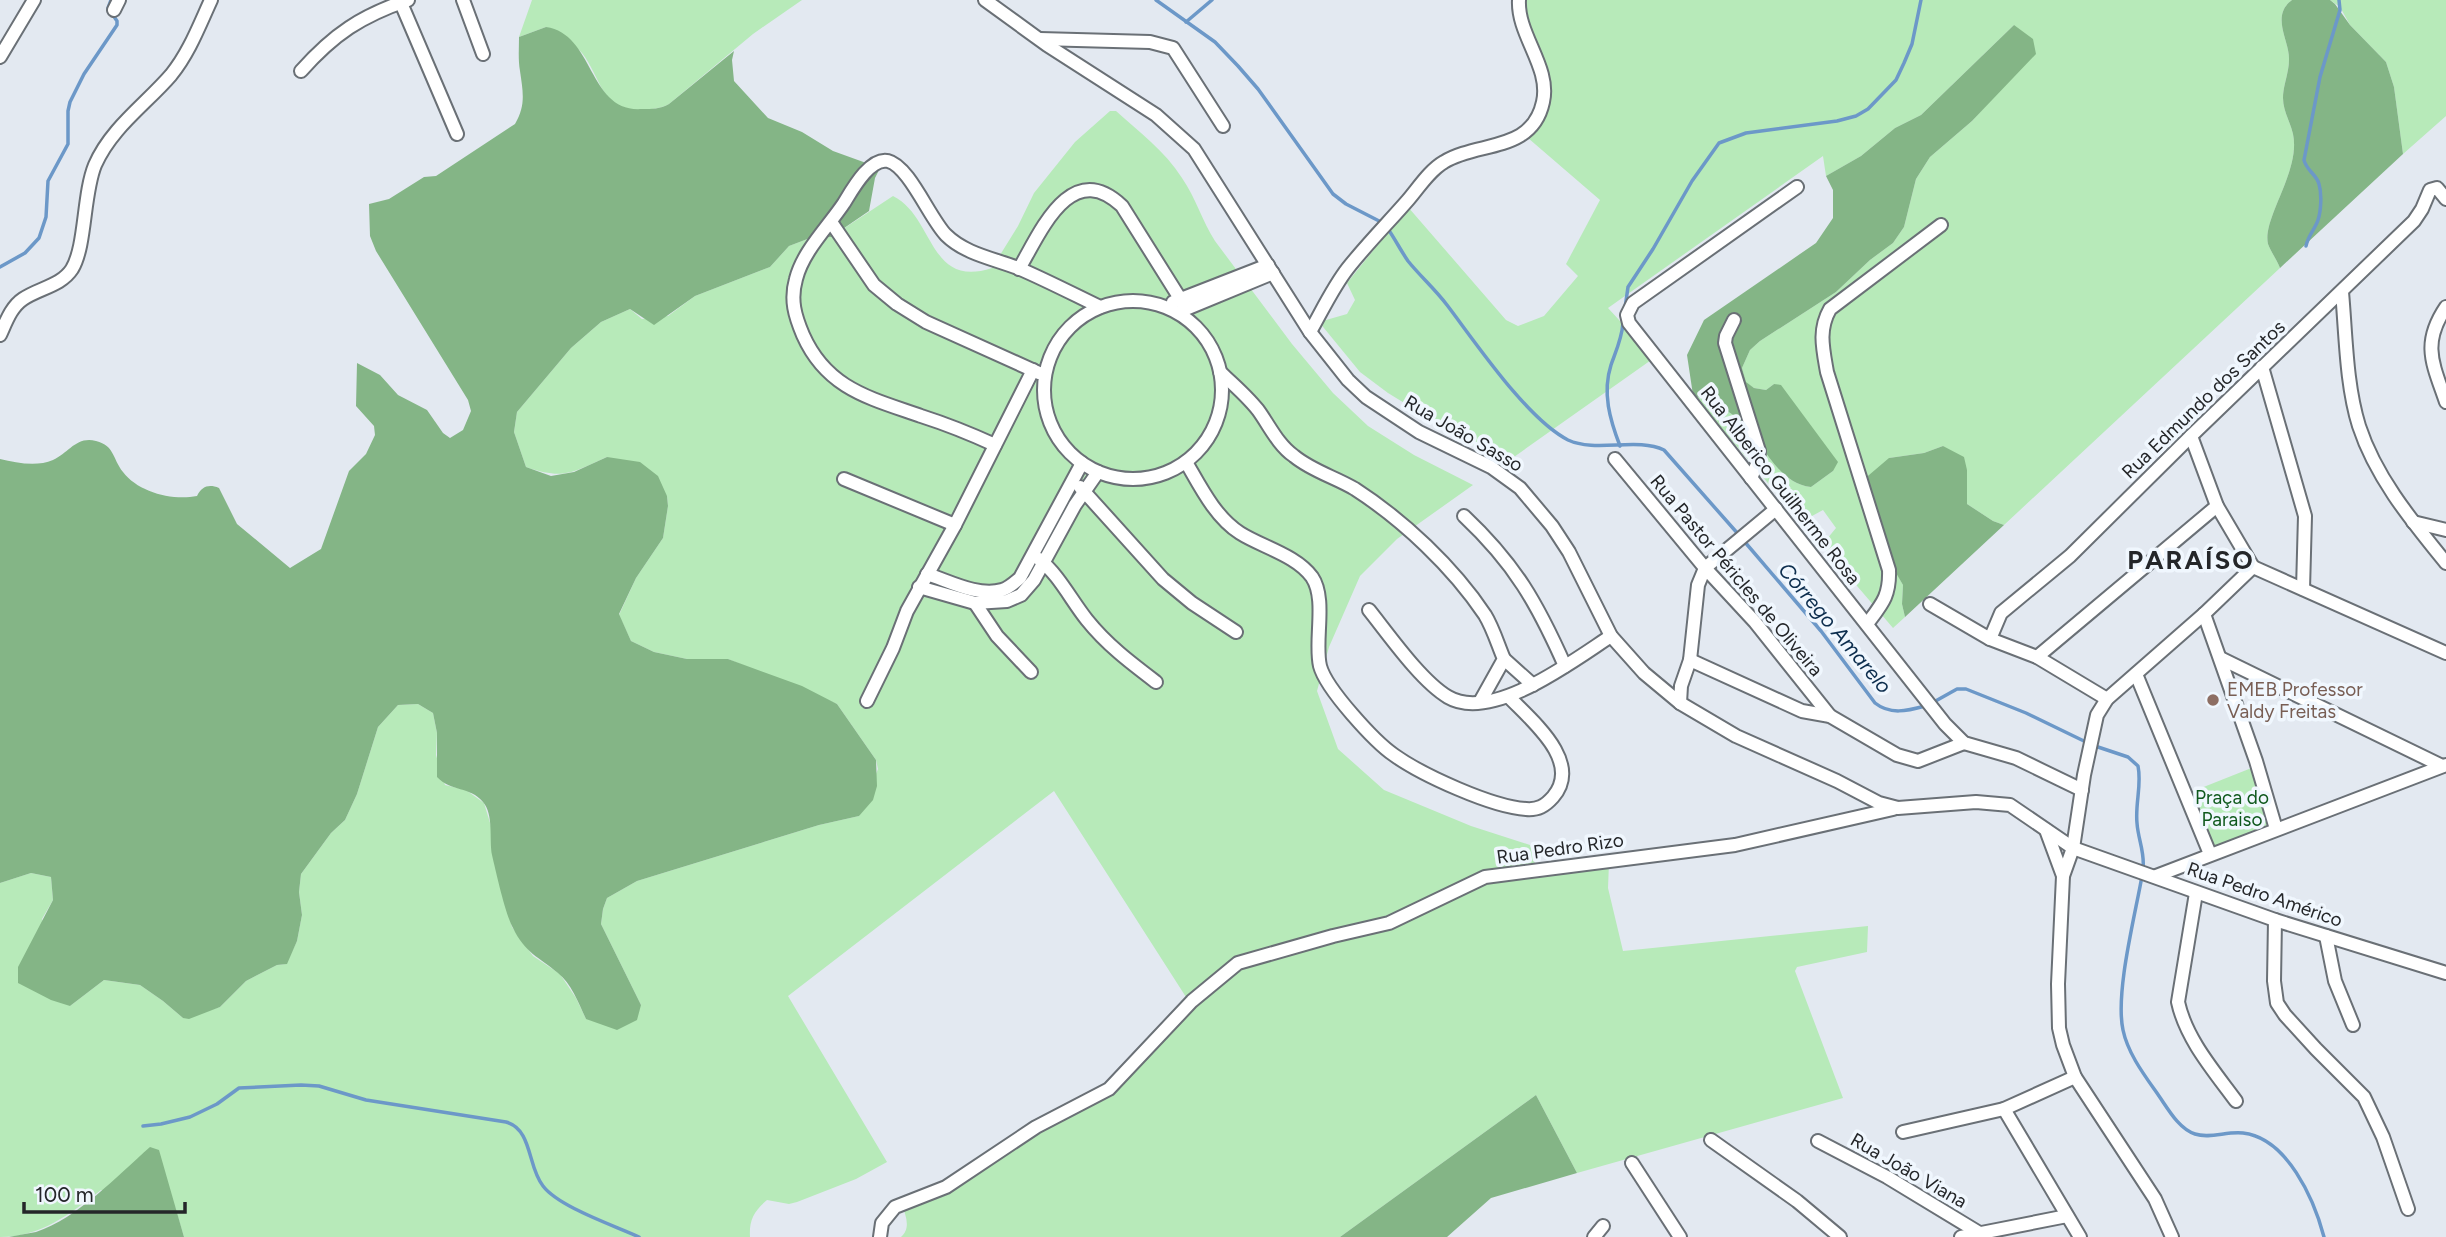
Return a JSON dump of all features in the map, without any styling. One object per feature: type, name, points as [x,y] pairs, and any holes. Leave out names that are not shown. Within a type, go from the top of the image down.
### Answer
[{"type":"street","points":[[0,57],[34,0]]},
{"type":"street","points":[[0,335],[9,315],[21,300],[57,283],[67,275],[76,260],[96,163],[133,113],[180,63],[211,0]]},
{"type":"street","points":[[463,0],[483,54]]},
{"type":"street","name":"Rua João Sasso","points":[[985,0],[1039,39],[1156,115],[1188,142],[1208,167],[1310,332],[1348,380],[1366,397],[1419,432],[1491,467],[1520,488],[1552,526],[1569,552],[1611,636],[1644,673],[1679,703],[1763,749],[1837,781],[1879,803],[1898,808],[1976,802],[2010,805],[2073,848]]},
{"type":"street","points":[[1310,332],[1347,269],[1444,162],[1520,136],[1529,129],[1541,112],[1543,84],[1522,21],[1519,0]]},
{"type":"street","points":[[301,71],[342,31],[405,1],[457,134]]},
{"type":"street","points":[[1039,39],[1150,42],[1173,48],[1223,126]]},
{"type":"street","points":[[995,445],[957,428],[863,396],[840,383],[820,365],[808,346],[794,315],[796,278],[806,257],[859,179],[876,163],[883,160],[892,162],[903,172],[951,239],[969,250],[1019,269],[1100,307]]},
{"type":"street","name":"Rua Alberico Guilherme Rosa","points":[[1797,187],[1633,303],[1627,315],[1629,323],[1964,743]]},
{"type":"street","name":"Rua Edmundo dos Santos","points":[[1990,639],[2001,613],[2070,556],[2342,292],[2414,221],[2430,190],[2433,188],[2443,195]]},
{"type":"street","points":[[1019,269],[1051,213],[1071,195],[1090,189],[1109,195],[1122,206],[1181,307],[1214,354],[1220,372],[1222,397],[1216,422],[1204,444],[1186,462],[1166,473],[1143,479],[1120,478],[1098,472],[1082,463],[1064,446],[1051,425],[1039,373]]},
{"type":"street","points":[[831,222],[874,285],[897,304],[926,322],[1039,373]]},
{"type":"street","points":[[1867,624],[1884,601],[1889,586],[1889,570],[1827,372],[1822,343],[1823,321],[1830,309],[1941,225]]},
{"type":"street","points":[[867,701],[919,587],[955,525],[995,445],[1055,347],[1074,323],[1100,307],[1132,301],[1181,307],[1270,269]]},
{"type":"street","points":[[2342,292],[2350,379],[2359,425],[2374,463],[2413,522],[2446,563]]},
{"type":"street","points":[[2446,307],[2434,329],[2430,349],[2446,402]]},
{"type":"street","points":[[1734,320],[1726,336],[1726,343],[1759,451],[1758,462],[1751,478]]},
{"type":"street","points":[[2262,367],[2303,508],[2303,589]]},
{"type":"street","points":[[1220,372],[1256,408],[1292,455],[1353,488],[1446,564],[1486,617],[1504,659],[1532,685]]},
{"type":"street","points":[[2191,436],[2217,506],[2253,567],[2446,653]]},
{"type":"street","name":"Rua Pastor Péricles de Oliveira","points":[[1615,459],[1705,568],[1755,622],[1830,716]]},
{"type":"street","points":[[1186,462],[1210,502],[1237,531],[1288,558],[1312,578],[1317,590],[1320,666],[1341,701],[1392,754],[1416,769],[1493,801],[1528,810],[1542,808],[1560,788],[1564,775],[1561,761],[1552,744],[1509,697]]},
{"type":"street","points":[[919,587],[975,603],[1007,601],[1021,595],[1034,580],[1038,559],[1082,463]]},
{"type":"street","points":[[927,575],[977,590],[994,592],[1005,589],[1038,559],[1098,472]]},
{"type":"street","points":[[844,479],[955,525]]},
{"type":"street","points":[[1072,481],[1084,490],[1163,579],[1192,603],[1236,632]]},
{"type":"street","points":[[2037,657],[2217,506]]},
{"type":"street","points":[[1679,703],[1681,686],[1690,660],[1697,594],[1705,568],[1776,509]]},
{"type":"street","points":[[1464,516],[1491,541],[1513,568],[1540,614],[1565,666]]},
{"type":"street","points":[[2413,522],[2446,530]]},
{"type":"street","points":[[1038,559],[1111,648],[1156,682]]},
{"type":"street","points":[[2172,1237],[2155,1199],[2076,1077],[2063,1045],[2059,1028],[2058,984],[2063,876],[2073,848],[2097,715],[2107,699],[2253,567]]},
{"type":"street","points":[[975,603],[997,636],[1031,672]]},
{"type":"street","points":[[1930,604],[1990,639],[2037,657],[2107,699]]},
{"type":"street","points":[[1369,610],[1430,682],[1447,697],[1463,704],[1509,697],[1565,666],[1611,636]]},
{"type":"street","points":[[2204,614],[2256,761],[2276,829]]},
{"type":"street","points":[[1480,702],[1504,659]]},
{"type":"street","points":[[2221,659],[2444,766]]},
{"type":"street","points":[[1690,660],[1802,711],[1830,716],[1897,755],[1918,761],[1964,743],[2016,758],[2082,790]]},
{"type":"street","points":[[2136,674],[2210,855]]},
{"type":"street","points":[[2146,873],[2210,855],[2444,766]]},
{"type":"street","name":"Rua Pedro Rizo","points":[[880,1237],[882,1223],[895,1207],[946,1187],[1036,1127],[1109,1089],[1192,1001],[1238,963],[1389,923],[1485,877],[1735,845],[1898,808]]},
{"type":"street","points":[[2046,830],[2063,876]]},
{"type":"street","name":"Rua Pedro Américo","points":[[2073,848],[2275,920],[2446,973]]},
{"type":"street","points":[[2196,893],[2178,1002],[2203,1057],[2236,1101]]},
{"type":"street","points":[[2275,920],[2274,981],[2277,1003],[2316,1049],[2364,1097],[2383,1137],[2408,1209]]},
{"type":"street","points":[[2326,936],[2335,981],[2353,1026]]},
{"type":"street","points":[[1903,1132],[2004,1109],[2076,1077]]},
{"type":"street","points":[[2004,1109],[2080,1237]]},
{"type":"street","points":[[1711,1140],[1797,1201],[1840,1237]]},
{"type":"street","name":"Rua João Viana","points":[[1818,1141],[1887,1177],[1981,1234]]},
{"type":"street","points":[[1632,1163],[1680,1237]]},
{"type":"street","points":[[1961,1237],[2067,1216]]},
{"type":"street","points":[[1594,1237],[1604,1226]]},
{"type":"green space","points":[[532,0],[802,0],[753,34],[669,104],[642,110],[628,109],[610,99],[582,53],[546,27],[519,37]]},
{"type":"green space","points":[[1526,0],[2292,0],[2282,13],[2289,53],[2283,103],[2293,134],[2294,148],[2292,163],[2268,233],[2268,244],[2280,268],[2004,525],[1967,504],[1967,470],[1943,446],[1924,453],[1889,458],[1895,570],[1903,585],[1902,604],[1905,617],[1893,628],[1822,545],[1836,528],[1823,510],[1801,522],[1693,395],[1737,418],[1779,469],[1799,484],[1811,487],[1833,471],[1774,384],[1766,390],[1754,388],[1746,383],[1742,368],[1750,350],[1760,341],[1836,292],[1870,260],[1893,243],[1904,227],[1916,179],[1930,157],[1972,121],[2013,76],[2014,25],[1921,115],[1895,128],[1861,156],[1826,176],[1823,156],[1608,308],[1654,358],[1504,464],[1388,393],[1360,372],[1319,322],[1347,314],[1355,300],[1347,283],[1408,207],[1506,320],[1518,326],[1544,316],[1578,276],[1566,264],[1600,200],[1528,138],[1545,111],[1526,18]]},
{"type":"green space","points":[[2292,0],[2330,0],[2386,62],[2394,87],[2403,154],[2280,268],[2268,244],[2268,233],[2292,163],[2294,148],[2293,134],[2283,103],[2289,53],[2282,13]]},
{"type":"green space","points":[[2330,0],[2446,0],[2446,116],[2403,154],[2394,87],[2386,62],[2350,25],[2340,7]]},
{"type":"green space","points":[[2014,25],[2033,39],[2036,54],[1972,121],[1930,157],[1916,179],[1904,227],[1893,243],[1870,260],[1836,292],[1750,350],[1742,368],[1746,382],[1754,388],[1766,390],[1774,384],[1781,385],[1838,462],[1833,471],[1811,487],[1799,484],[1779,469],[1737,418],[1693,395],[1687,355],[1704,320],[1816,243],[1833,218],[1833,190],[1826,176],[1861,156],[1895,128],[1921,115]]},
{"type":"green space","points":[[546,27],[562,33],[574,43],[601,87],[611,99],[624,107],[653,109],[669,104],[734,51],[734,81],[768,118],[802,132],[833,151],[880,168],[875,178],[869,211],[831,237],[810,238],[789,246],[770,267],[695,296],[654,325],[630,309],[601,322],[571,348],[517,412],[514,432],[526,467],[551,476],[574,472],[607,457],[640,462],[658,476],[667,496],[668,506],[663,538],[636,578],[619,614],[631,641],[654,652],[687,659],[728,659],[802,686],[837,704],[876,760],[877,786],[873,800],[859,816],[819,825],[637,881],[607,898],[601,924],[641,1005],[637,1020],[617,1030],[586,1019],[567,982],[528,949],[518,936],[507,913],[498,882],[486,807],[472,793],[448,785],[437,777],[437,733],[433,713],[418,704],[398,705],[378,727],[357,794],[345,820],[331,833],[301,874],[299,892],[302,915],[297,941],[287,964],[277,965],[246,981],[220,1007],[189,1019],[183,1018],[140,985],[104,980],[70,1006],[51,1000],[18,983],[18,967],[53,900],[51,877],[31,873],[0,883],[0,459],[40,463],[59,457],[83,441],[96,441],[107,446],[129,479],[146,490],[167,496],[187,497],[197,496],[206,487],[219,488],[237,524],[290,568],[321,549],[349,471],[366,454],[375,435],[374,426],[356,406],[357,363],[380,375],[398,395],[427,410],[443,433],[450,438],[463,430],[471,411],[468,400],[376,251],[370,236],[369,204],[389,199],[424,177],[436,176],[515,124],[523,98],[519,37]]},
{"type":"green space","points":[[1110,111],[1116,111],[1168,159],[1187,186],[1215,241],[1292,344],[1333,393],[1368,426],[1414,455],[1473,485],[1397,539],[1360,576],[1329,647],[1317,691],[1338,749],[1384,790],[1471,826],[1530,845],[1536,867],[1609,863],[1608,888],[1623,951],[1868,926],[1867,952],[1797,967],[1795,971],[1843,1098],[1577,1173],[1536,1095],[1340,1237],[901,1237],[907,1226],[902,1205],[1073,1110],[1193,1008],[1054,791],[788,996],[887,1162],[856,1179],[797,1202],[789,1204],[767,1200],[753,1216],[750,1237],[184,1237],[175,1207],[101,1190],[42,1228],[15,1236],[0,1237],[0,883],[31,873],[51,877],[53,900],[42,919],[70,1006],[104,980],[140,985],[183,1018],[220,1007],[246,981],[277,965],[286,964],[297,941],[302,915],[299,892],[301,874],[331,833],[345,820],[357,794],[378,727],[398,705],[418,704],[433,713],[437,733],[436,755],[445,785],[466,790],[484,803],[491,826],[492,852],[512,927],[533,956],[560,974],[586,1019],[641,1005],[601,924],[607,898],[637,881],[819,825],[859,816],[878,769],[876,760],[837,704],[728,659],[687,659],[654,652],[631,641],[619,615],[636,578],[663,538],[667,496],[607,457],[559,474],[526,467],[514,432],[517,412],[571,348],[601,322],[630,309],[642,319],[668,316],[695,296],[770,267],[789,246],[810,238],[831,237],[893,196],[907,206],[934,248],[955,269],[971,272],[992,268],[1018,226],[1034,193],[1075,142]]},
{"type":"green space","points":[[1943,446],[1964,457],[1967,470],[1967,504],[2004,525],[1905,617],[1902,604],[1903,585],[1866,521],[1862,481],[1889,458],[1924,453]]},
{"type":"green space","name":"Praça do Paraiso","points":[[2254,767],[2269,824],[2215,847],[2191,792]]},
{"type":"green space","points":[[1536,1095],[1577,1173],[1491,1198],[1447,1237],[1340,1237]]},
{"type":"green space","points":[[150,1147],[159,1150],[184,1237],[9,1237],[36,1232],[67,1217]]},
{"type":"waterway","points":[[0,267],[25,253],[39,238],[46,217],[48,181],[68,144],[70,102],[84,74],[117,25],[108,8],[111,0]]},
{"type":"waterway","name":"Córrego Amarelo","points":[[1156,0],[1215,42],[1238,66],[1258,89],[1333,194],[1346,204],[1383,223]]},
{"type":"waterway","points":[[1186,22],[1212,0]]},
{"type":"waterway","points":[[1625,308],[1628,287],[1692,181],[1719,143],[1746,133],[1837,121],[1856,116],[1868,109],[1896,80],[1912,44],[1921,0]]},
{"type":"waterway","points":[[2306,246],[2318,220],[2321,197],[2318,181],[2304,160],[2320,77],[2340,10],[2339,0]]},
{"type":"waterway","name":"Córrego Amarelo","points":[[1388,229],[1408,261],[1442,299],[1503,379],[1552,430],[1579,444],[1642,445],[1664,450],[1739,535]]},
{"type":"waterway","points":[[1620,446],[1610,416],[1607,386],[1623,323]]},
{"type":"waterway","name":"Córrego Amarelo","points":[[1744,541],[1821,631],[1875,703],[1893,711],[1925,706]]},
{"type":"waterway","name":"Córrego Amarelo","points":[[1932,703],[1957,689],[1966,689],[2026,713],[2088,743]]},
{"type":"waterway","name":"Córrego Amarelo","points":[[2095,746],[2128,757],[2138,766],[2137,816],[2143,868]]},
{"type":"waterway","name":"Córrego Amarelo","points":[[2142,876],[2127,954],[2121,1014],[2125,1039],[2133,1056],[2170,1112],[2189,1131],[2207,1136],[2243,1133],[2259,1137],[2273,1146],[2285,1158],[2306,1189],[2324,1237]]},
{"type":"waterway","points":[[143,1126],[190,1117],[217,1104],[239,1088],[301,1085],[319,1086],[366,1100],[506,1122],[521,1133],[538,1178],[551,1194],[574,1208],[639,1237]]},
{"type":"place","name":"EMEB Professor Valdy Freitas","points":[[2213,700]]},
{"type":"district","name":"PARAÍSO","points":[[2191,560]]}]
